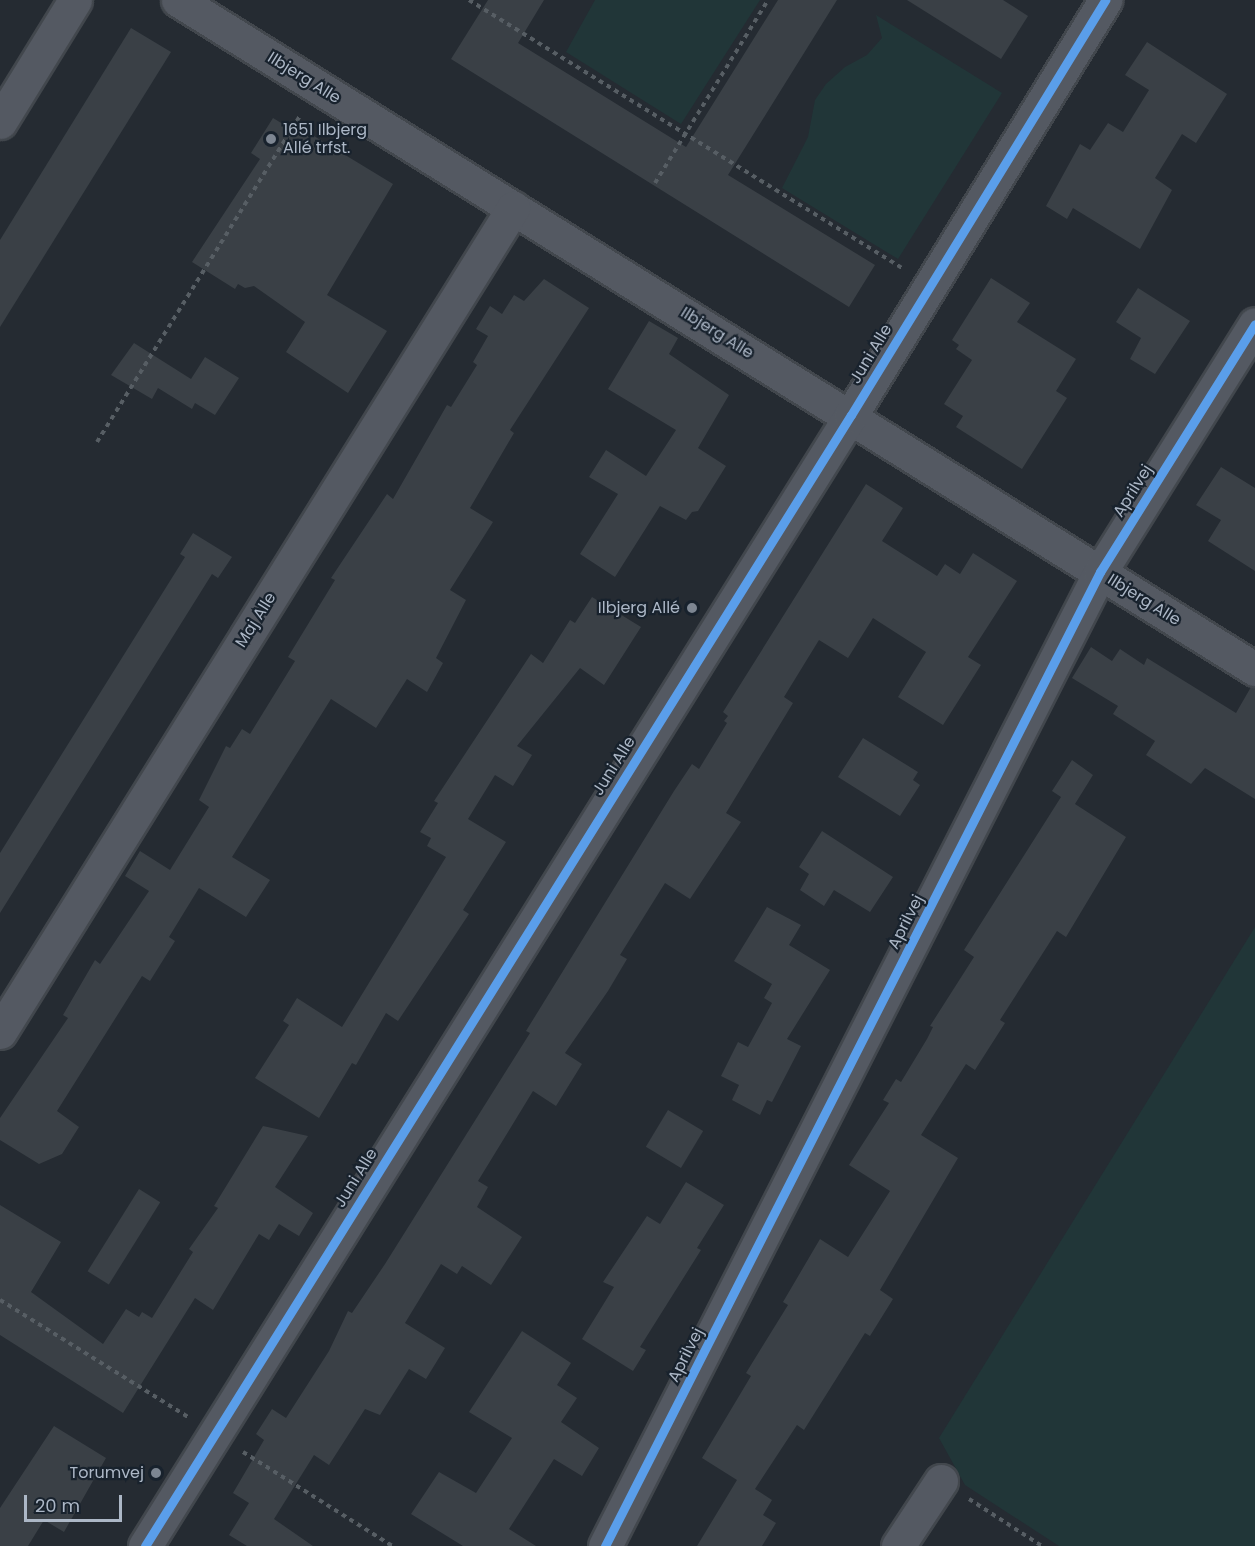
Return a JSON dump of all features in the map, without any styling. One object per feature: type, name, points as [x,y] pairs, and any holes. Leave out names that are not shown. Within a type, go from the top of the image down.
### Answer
[{"type":"street","points":[[0,122],[75,0]]},
{"type":"street","name":"Ilbjerg Alle","points":[[178,0],[851,415],[1255,669]]},
{"type":"street","name":"Juni Alle","points":[[145,1546],[851,415],[1105,0]]},
{"type":"street","name":"Maj Alle","points":[[0,1032],[513,208]]},
{"type":"street","name":"Aprilvej","points":[[605,1546],[1100,573],[1255,324]]},
{"type":"street","points":[[898,1546],[941,1481]]},
{"type":"path","points":[[469,0],[930,286]]},
{"type":"path","points":[[655,183],[768,0]]},
{"type":"path","points":[[97,442],[318,87]]},
{"type":"path","points":[[941,1481],[1042,1546]]},
{"type":"green space","points":[[595,0],[760,0],[681,124],[566,52]]},
{"type":"green space","points":[[876,15],[1002,93],[898,259],[782,188],[808,137],[815,100],[826,84],[845,67],[867,55],[882,38]]},
{"type":"green space","points":[[1255,927],[1255,1546],[1059,1546],[965,1485],[939,1438]]},
{"type":"building","points":[[488,0],[544,0],[518,43],[686,147],[778,0],[837,0],[728,175],[875,265],[849,307],[451,59]]},
{"type":"building","points":[[907,0],[1003,0],[1028,16],[1001,59]]},
{"type":"building","points":[[131,28],[171,52],[0,327],[0,240]]},
{"type":"building","points":[[1147,42],[1227,94],[1196,143],[1182,134],[1155,178],[1172,190],[1140,249],[1073,208],[1067,219],[1046,206],[1080,144],[1090,150],[1108,123],[1123,132],[1149,90],[1125,75]]},
{"type":"building","points":[[273,118],[301,135],[304,130],[393,184],[327,295],[387,331],[348,393],[286,352],[305,322],[254,286],[245,288],[238,284],[235,289],[192,262],[260,159],[251,153]]},
{"type":"building","points":[[991,278],[1030,303],[1017,322],[1076,359],[1056,391],[1067,398],[1022,469],[956,427],[963,416],[944,404],[972,360],[956,349],[959,345],[952,340]]},
{"type":"building","points":[[544,279],[589,308],[510,430],[514,433],[470,508],[493,522],[450,590],[466,600],[436,658],[443,663],[427,692],[407,679],[376,728],[331,699],[232,857],[270,880],[246,917],[199,888],[169,937],[175,941],[150,981],[142,976],[57,1111],[79,1127],[62,1154],[39,1164],[0,1140],[0,1118],[68,1018],[63,1015],[95,960],[100,964],[149,891],[125,876],[140,851],[170,870],[209,807],[199,800],[226,746],[230,748],[242,729],[250,734],[295,661],[288,657],[335,580],[331,578],[387,494],[393,499],[447,405],[451,407],[477,365],[473,362],[488,336],[476,329],[490,306],[502,314],[514,295],[524,301]]},
{"type":"building","points":[[1138,288],[1190,321],[1155,374],[1130,359],[1141,338],[1116,322]]},
{"type":"building","points":[[649,321],[678,338],[669,354],[729,395],[698,448],[726,466],[698,511],[692,512],[686,520],[660,506],[615,577],[580,554],[618,494],[589,477],[606,450],[646,476],[676,430],[608,389]]},
{"type":"building","points":[[134,343],[191,379],[205,357],[239,378],[215,415],[195,403],[192,409],[158,388],[152,399],[111,375]]},
{"type":"building","points":[[1221,467],[1255,488],[1255,571],[1208,541],[1221,520],[1196,505]]},
{"type":"building","points":[[866,484],[903,508],[882,541],[937,576],[945,564],[960,574],[973,553],[1017,581],[968,657],[981,665],[943,725],[898,697],[926,652],[873,618],[848,658],[819,640],[784,697],[793,703],[726,813],[741,822],[690,899],[665,883],[620,955],[627,959],[565,1053],[582,1064],[556,1106],[533,1091],[478,1181],[488,1187],[477,1207],[522,1237],[491,1285],[462,1266],[457,1274],[441,1264],[405,1323],[445,1348],[426,1379],[409,1369],[380,1415],[365,1409],[329,1465],[314,1455],[274,1519],[313,1546],[247,1546],[229,1535],[249,1503],[233,1493],[264,1440],[256,1434],[272,1409],[286,1418],[329,1351],[348,1311],[352,1313],[385,1264],[530,1033],[526,1031],[674,791],[692,764],[699,769],[727,723],[724,721],[728,716],[723,712]]},
{"type":"building","points":[[193,533],[232,557],[218,578],[212,574],[0,913],[0,853],[185,557],[180,554]]},
{"type":"building","points":[[592,597],[641,627],[604,685],[580,668],[517,746],[532,755],[513,786],[495,775],[468,819],[506,842],[463,910],[469,914],[398,1021],[386,1013],[356,1065],[352,1063],[319,1118],[255,1078],[289,1025],[283,1021],[297,998],[342,1027],[446,857],[427,846],[431,838],[420,832],[438,803],[434,801],[531,654],[543,663],[570,620],[575,623]]},
{"type":"building","points":[[1091,647],[1112,661],[1120,649],[1144,665],[1147,658],[1236,713],[1251,687],[1255,688],[1255,799],[1205,768],[1191,784],[1146,755],[1155,741],[1113,714],[1118,706],[1072,678]]},
{"type":"building","points":[[863,738],[918,772],[913,780],[920,785],[900,816],[838,777]]},
{"type":"building","points":[[1072,760],[1093,775],[1075,804],[1126,837],[1066,937],[1057,931],[1000,1020],[1005,1023],[975,1070],[966,1064],[921,1135],[958,1158],[880,1290],[893,1299],[870,1336],[865,1333],[804,1430],[797,1425],[755,1489],[772,1500],[763,1515],[776,1523],[762,1546],[697,1546],[737,1480],[702,1458],[751,1376],[746,1373],[788,1305],[783,1302],[820,1239],[848,1257],[890,1191],[849,1165],[889,1103],[883,1100],[896,1079],[901,1082],[927,1039],[933,1027],[930,1026],[974,957],[964,950],[1061,797],[1052,791]]},
{"type":"building","points":[[822,831],[893,877],[870,912],[834,890],[824,906],[800,890],[809,874],[799,867]]},
{"type":"building","points":[[767,907],[801,925],[789,945],[830,970],[787,1039],[801,1046],[772,1102],[767,1100],[760,1115],[732,1100],[739,1085],[721,1076],[738,1042],[748,1047],[772,1003],[764,998],[772,984],[734,961]]},
{"type":"building","points":[[668,1110],[703,1131],[681,1168],[646,1147]]},
{"type":"building","points":[[263,1126],[308,1136],[275,1187],[313,1213],[299,1236],[279,1224],[269,1240],[259,1234],[213,1310],[195,1298],[123,1413],[0,1335],[0,1205],[61,1242],[31,1292],[103,1344],[126,1309],[139,1317],[142,1312],[152,1318],[193,1252],[189,1249],[218,1208],[214,1206]]},
{"type":"building","points":[[686,1182],[724,1205],[697,1248],[701,1250],[640,1347],[646,1350],[633,1371],[582,1339],[614,1287],[603,1282],[647,1216],[660,1224]]},
{"type":"building","points":[[139,1189],[160,1202],[109,1285],[88,1271]]},
{"type":"building","points":[[522,1331],[571,1363],[557,1385],[577,1398],[561,1422],[599,1448],[582,1476],[554,1459],[509,1529],[536,1546],[463,1546],[411,1514],[439,1472],[476,1493],[512,1438],[469,1412]]},
{"type":"building","points":[[54,1426],[106,1458],[64,1532],[44,1520],[28,1546],[0,1546],[0,1508]]},
{"type":"cycle path","points":[[145,1546],[851,415],[1105,0]]},
{"type":"cycle path","points":[[605,1546],[1100,572],[1255,324]]},
{"type":"place","name":"1651 Ilbjerg Allé trfst.","points":[[271,139]]},
{"type":"place","name":"Ilbjerg Allé","points":[[692,608]]},
{"type":"place","name":"Torumvej","points":[[156,1473]]}]
